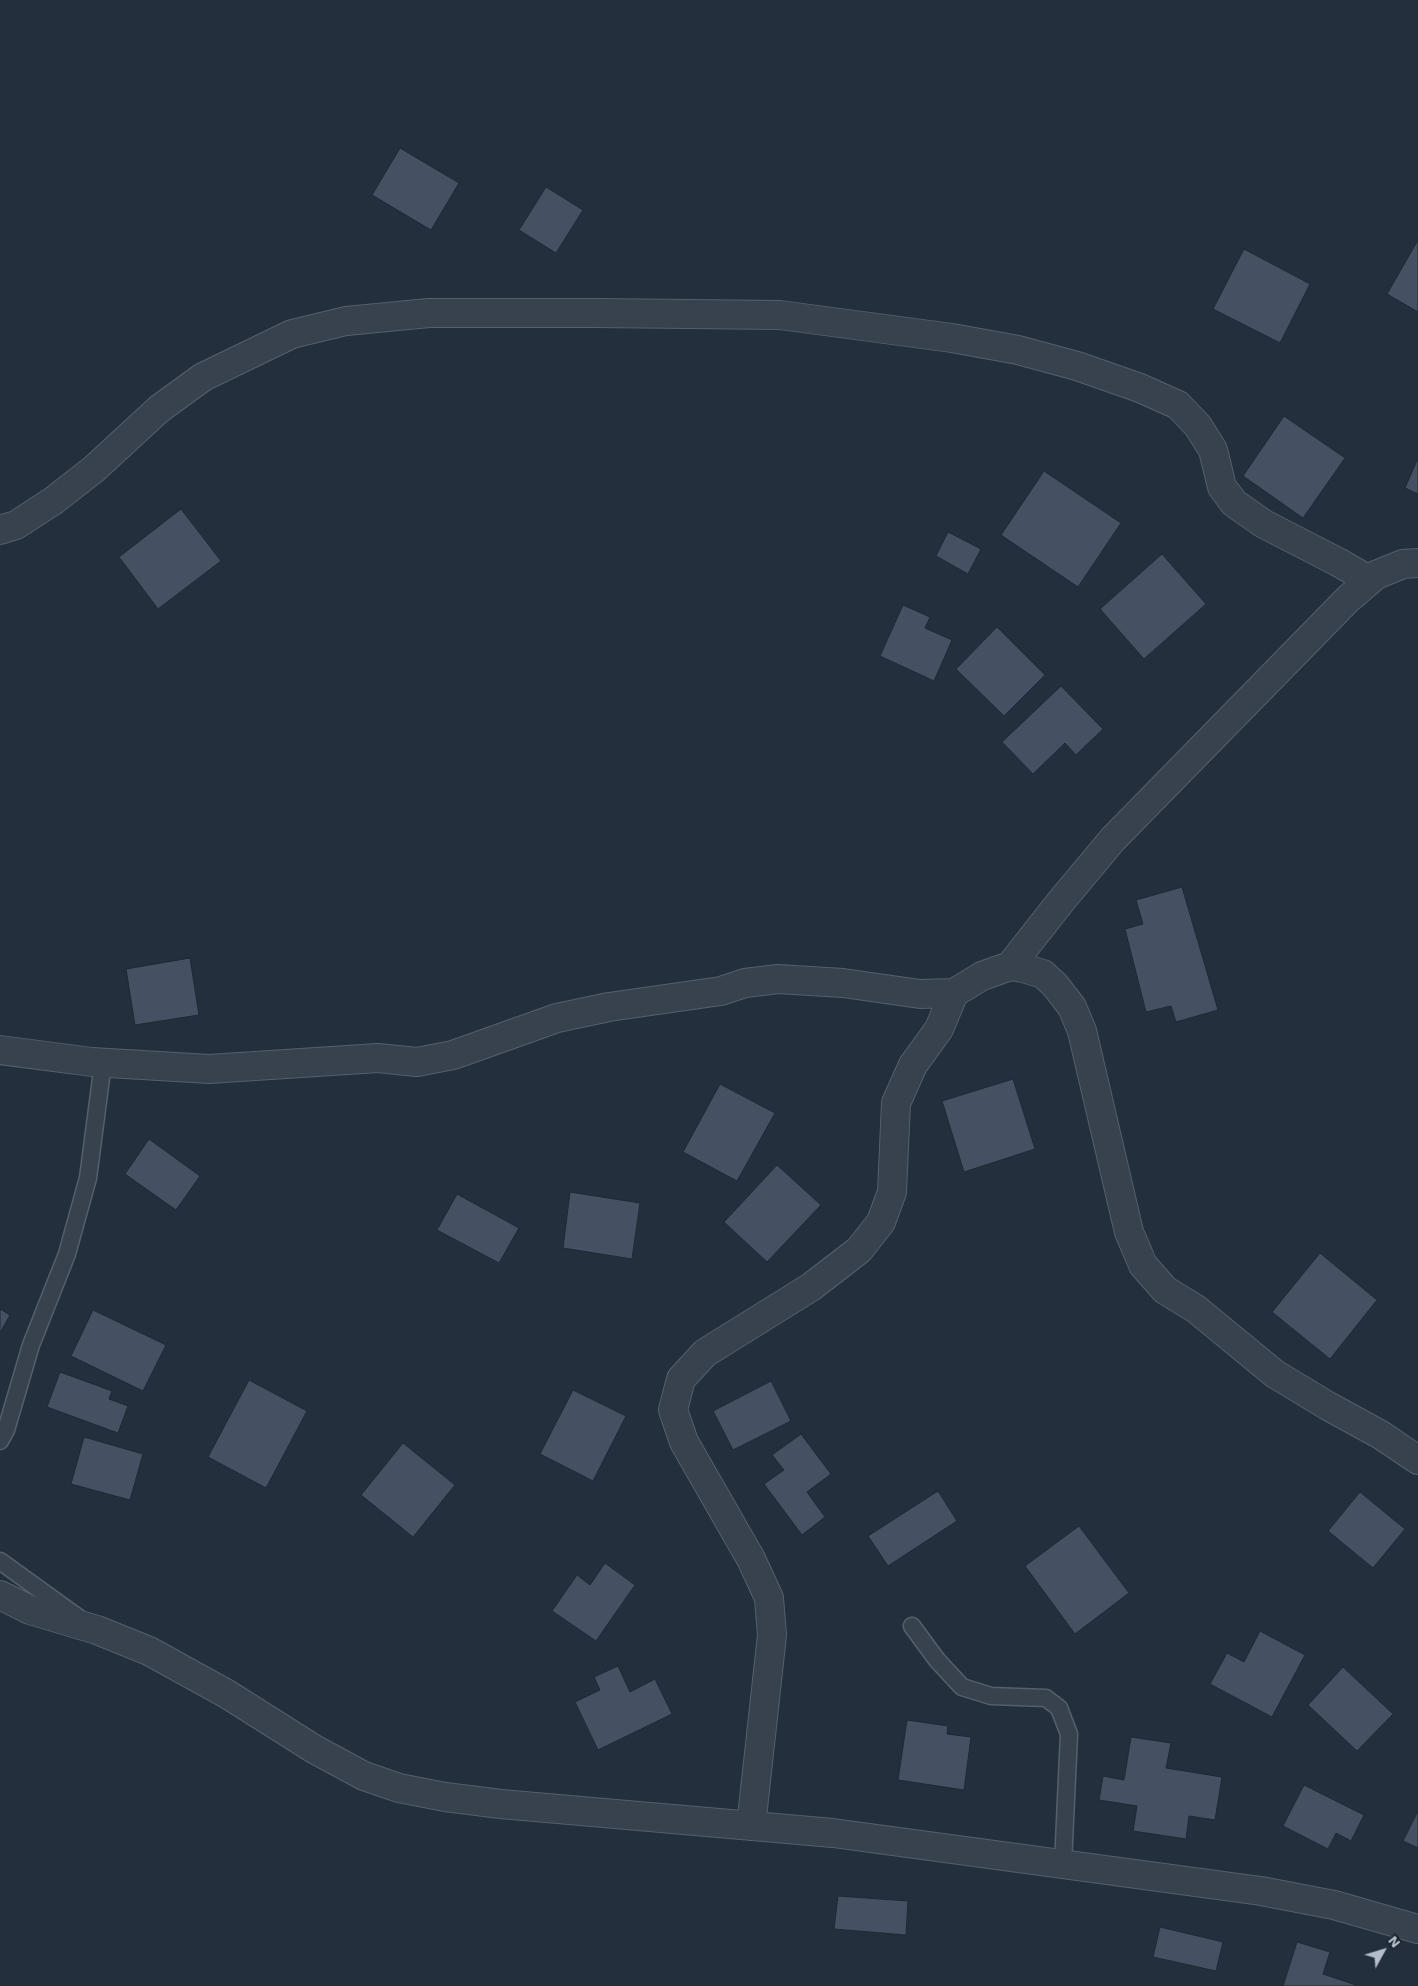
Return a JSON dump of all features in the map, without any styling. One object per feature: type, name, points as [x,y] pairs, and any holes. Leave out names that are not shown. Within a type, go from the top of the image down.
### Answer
[{"type":"street","points":[[0,530],[16,525],[53,501],[94,468],[159,409],[202,377],[292,334],[346,320],[429,313],[780,315],[952,338],[1018,350],[1077,366],[1140,388],[1178,405],[1198,426],[1213,450],[1222,487],[1234,503],[1264,524],[1369,580]]},
{"type":"street","points":[[0,1050],[103,1063],[209,1069],[378,1058],[416,1062],[453,1055],[556,1018],[721,991],[745,982],[778,979],[843,982],[920,994],[954,993],[982,976],[1010,966],[1113,839],[1348,598],[1376,575],[1403,564],[1418,563]]},
{"type":"street","points":[[1010,966],[1043,974],[1056,985],[1072,1007],[1082,1031],[1128,1232],[1143,1265],[1165,1290],[1196,1309],[1275,1374],[1382,1435],[1418,1460]]},
{"type":"street","points":[[751,1826],[772,1635],[769,1598],[751,1559],[684,1442],[673,1410],[681,1379],[705,1352],[811,1287],[859,1250],[881,1222],[892,1192],[896,1103],[913,1066],[939,1029],[954,993]]},
{"type":"street","points":[[0,1595],[30,1610],[97,1630],[149,1651],[227,1694],[314,1749],[364,1776],[399,1788],[445,1797],[500,1804],[833,1833],[1261,1891],[1334,1905],[1418,1929]]},
{"type":"lane","points":[[0,1441],[6,1430],[31,1345],[67,1254],[88,1178],[103,1063]]},
{"type":"lane","points":[[0,1561],[97,1630]]},
{"type":"lane","points":[[912,1626],[962,1687],[991,1696],[1046,1698],[1059,1708],[1069,1734],[1063,1864]]},
{"type":"building","points":[[400,148],[459,183],[431,230],[372,195]]},
{"type":"building","points":[[546,187],[583,210],[556,253],[519,230]]},
{"type":"building","points":[[1418,240],[1418,312],[1387,294]]},
{"type":"building","points":[[1244,249],[1310,284],[1280,343],[1213,309]]},
{"type":"building","points":[[1284,416],[1345,458],[1303,518],[1243,476]]},
{"type":"building","points":[[1418,458],[1418,494],[1405,488]]},
{"type":"building","points":[[1044,471],[1121,523],[1078,587],[1001,535]]},
{"type":"building","points":[[181,509],[221,561],[158,609],[119,557]]},
{"type":"building","points":[[948,532],[981,549],[968,574],[936,556]]},
{"type":"building","points":[[1162,554],[1206,604],[1144,659],[1100,609]]},
{"type":"building","points":[[903,605],[930,617],[925,628],[952,640],[934,681],[880,656]]},
{"type":"building","points":[[997,627],[1045,675],[1004,716],[956,669]]},
{"type":"building","points":[[1061,686],[1103,729],[1076,755],[1065,743],[1033,774],[1002,742]]},
{"type":"building","points":[[1182,887],[1218,1010],[1176,1022],[1171,1006],[1146,1012],[1125,929],[1143,924],[1136,900]]},
{"type":"building","points":[[190,958],[199,1015],[135,1025],[126,969]]},
{"type":"building","points":[[1013,1079],[1035,1149],[964,1172],[942,1101]]},
{"type":"building","points":[[720,1084],[775,1113],[737,1181],[683,1152]]},
{"type":"building","points":[[149,1139],[200,1176],[176,1210],[125,1174]]},
{"type":"building","points":[[777,1165],[821,1205],[767,1262],[724,1222]]},
{"type":"building","points":[[570,1192],[640,1203],[632,1259],[563,1248]]},
{"type":"building","points":[[457,1194],[519,1228],[499,1263],[437,1230]]},
{"type":"building","points":[[1320,1253],[1377,1300],[1330,1359],[1272,1312]]},
{"type":"building","points":[[0,1309],[10,1315],[0,1333]]},
{"type":"building","points":[[93,1310],[166,1345],[143,1391],[71,1356]]},
{"type":"building","points":[[60,1372],[112,1391],[109,1399],[128,1406],[118,1433],[47,1407]]},
{"type":"building","points":[[249,1380],[307,1411],[266,1488],[208,1457]]},
{"type":"building","points":[[771,1381],[791,1421],[733,1450],[713,1411]]},
{"type":"building","points":[[573,1390],[626,1416],[593,1481],[540,1454]]},
{"type":"building","points":[[801,1434],[831,1474],[807,1492],[825,1517],[802,1535],[764,1484],[784,1470],[772,1455]]},
{"type":"building","points":[[84,1437],[143,1454],[130,1500],[71,1484]]},
{"type":"building","points":[[403,1443],[455,1485],[413,1537],[361,1495]]},
{"type":"building","points":[[938,1491],[957,1521],[888,1566],[868,1536]]},
{"type":"building","points":[[1360,1492],[1405,1529],[1373,1568],[1328,1531]]},
{"type":"building","points":[[1079,1526],[1129,1593],[1075,1634],[1025,1566]]},
{"type":"building","points":[[605,1563],[635,1585],[596,1641],[552,1611],[577,1575],[590,1585]]},
{"type":"building","points":[[1260,1631],[1305,1655],[1272,1717],[1210,1684],[1227,1653],[1244,1662]]},
{"type":"building","points":[[618,1666],[630,1692],[655,1679],[672,1714],[598,1750],[575,1702],[600,1690],[594,1677]]},
{"type":"building","points":[[1343,1667],[1393,1714],[1357,1751],[1308,1705]]},
{"type":"building","points":[[907,1720],[948,1726],[947,1734],[971,1737],[964,1790],[898,1780]]},
{"type":"building","points":[[1131,1737],[1171,1743],[1166,1768],[1222,1777],[1215,1820],[1189,1816],[1186,1839],[1133,1831],[1137,1806],[1099,1800],[1103,1776],[1124,1780]]},
{"type":"building","points":[[1304,1785],[1364,1815],[1351,1841],[1336,1833],[1328,1849],[1283,1826]]},
{"type":"building","points":[[1418,1811],[1418,1848],[1403,1841]]},
{"type":"building","points":[[838,1896],[908,1901],[906,1935],[834,1929]]},
{"type":"building","points":[[1160,1927],[1223,1942],[1216,1971],[1153,1957]]},
{"type":"building","points":[[1297,1942],[1330,1952],[1323,1974],[1359,1986],[1283,1986]]}]
